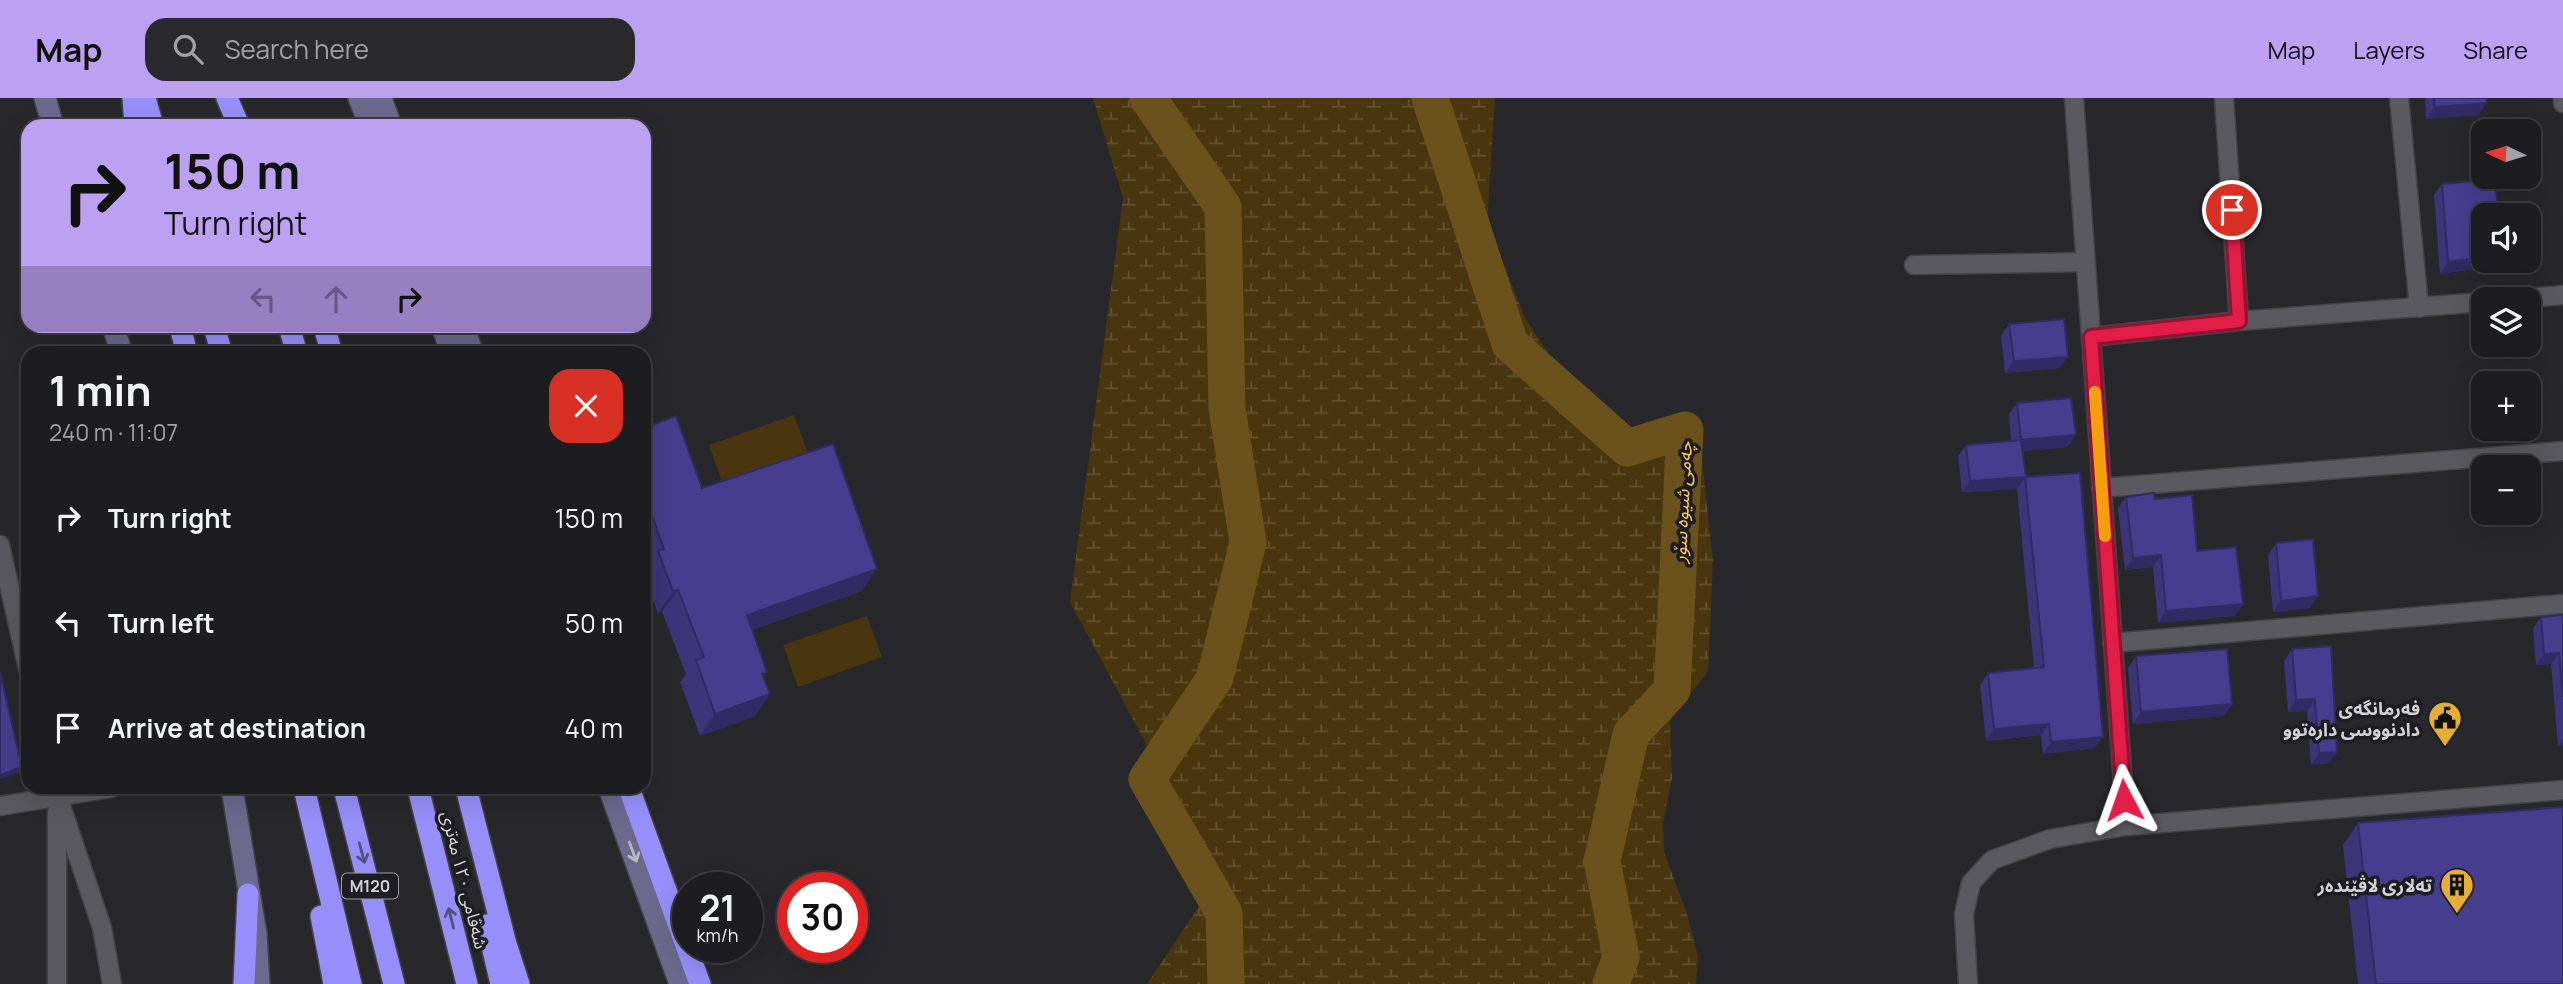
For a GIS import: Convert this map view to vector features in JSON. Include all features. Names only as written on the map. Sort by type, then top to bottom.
[{"type":"highway","points":[[133,98],[134,119]]},
{"type":"highway","points":[[145,98],[151,119]]},
{"type":"highway","points":[[220,98],[226,119]]},
{"type":"highway","points":[[227,98],[236,119]]},
{"type":"highway","points":[[293,794],[317,888],[334,984]]},
{"type":"highway","points":[[305,794],[351,984]]},
{"type":"highway","name":"M120","points":[[346,794],[394,984]]},
{"type":"highway","name":"شەقامی ١٢٠ مەتری","points":[[420,794],[467,984]]},
{"type":"highway","points":[[455,794],[501,984]]},
{"type":"highway","points":[[468,794],[519,984]]},
{"type":"highway","points":[[631,794],[700,984]]},
{"type":"highway","points":[[244,984],[248,894]]},
{"type":"street","points":[[45,98],[51,119]]},
{"type":"street","points":[[359,98],[367,119]]},
{"type":"street","points":[[381,98],[388,119]]},
{"type":"street","points":[[2074,98],[2126,826]]},
{"type":"street","points":[[2224,98],[2239,321]]},
{"type":"street","points":[[2399,98],[2419,308]]},
{"type":"street","points":[[2563,98],[2563,103]]},
{"type":"street","points":[[1914,265],[2085,262]]},
{"type":"street","points":[[2541,297],[2563,295]]},
{"type":"street","points":[[2091,337],[2239,321],[2471,303]]},
{"type":"street","points":[[2101,488],[2563,451]]},
{"type":"street","points":[[0,545],[21,638]]},
{"type":"street","points":[[2112,643],[2563,604]]},
{"type":"street","points":[[1968,984],[1965,903],[1971,883],[1992,860],[2050,839],[2126,826],[2563,790]]},
{"type":"street","points":[[0,806],[52,794]]},
{"type":"street","points":[[56,794],[57,984]]},
{"type":"street","points":[[56,794],[102,928],[112,984]]},
{"type":"street","points":[[233,794],[258,953],[259,984]]},
{"type":"street","points":[[611,794],[680,984]]},
{"type":"green space","points":[[1093,98],[1495,98],[1487,222],[1525,318],[1595,424],[1701,451],[1713,561],[1708,671],[1670,721],[1672,778],[1663,824],[1664,852],[1687,914],[1698,957],[1696,984],[1147,984],[1218,878],[1070,602],[1123,198]]},
{"type":"green space","points":[[794,415],[809,456],[724,487],[709,445]]},
{"type":"green space","points":[[867,616],[882,657],[798,687],[783,645]]},
{"type":"building","points":[[2434,98],[2486,98],[2487,103],[2434,107]]},
{"type":"building","points":[[2471,181],[2471,189],[2496,189],[2497,203],[2471,203],[2471,259],[2448,262],[2442,184]]},
{"type":"building","points":[[2064,319],[2068,357],[2014,361],[2009,324]]},
{"type":"building","points":[[2071,398],[2076,435],[2021,440],[2017,403]]},
{"type":"building","points":[[676,416],[702,488],[833,444],[877,569],[747,615],[767,672],[762,674],[770,694],[715,714],[696,660],[704,657],[678,590],[673,591],[658,551],[664,549],[651,513],[651,425]]},
{"type":"building","points":[[2021,440],[2026,477],[2080,473],[2103,737],[2051,742],[2049,724],[1994,729],[1988,673],[2044,667],[2025,477],[1970,481],[1966,445]]},
{"type":"building","points":[[2154,493],[2155,499],[2192,495],[2197,551],[2236,547],[2243,604],[2166,611],[2161,555],[2133,558],[2126,497]]},
{"type":"building","points":[[2313,539],[2318,596],[2281,601],[2276,543]]},
{"type":"building","points":[[2563,615],[2563,697],[2559,653],[2544,654],[2541,617]]},
{"type":"building","points":[[2331,646],[2337,752],[2319,753],[2315,699],[2296,700],[2292,649]]},
{"type":"building","points":[[2227,649],[2232,704],[2141,712],[2136,656]]},
{"type":"building","points":[[0,672],[21,767],[0,775]]},
{"type":"building","name":"تەلاری لاڤێندەر","points":[[2563,807],[2563,984],[2376,984],[2358,823]]},
{"type":"waterway","points":[[1148,98],[1223,207],[1227,408],[1248,542],[1215,678],[1147,779],[1224,913],[1226,984]]},
{"type":"waterway","name":"چەمی شیوە سۆر","points":[[1430,98],[1510,344],[1627,448],[1685,430],[1672,690],[1631,734],[1602,861],[1621,957],[1611,984]]},
{"type":"slow traffic","points":[[2095,392],[2105,536]]},
{"type":"place","name":"فەرمانگەی دادنووسی دارەتوو","points":[[2445,748]]},
{"type":"place","name":"تەلاری لاڤێندەر","points":[[2457,915]]},
{"type":"route","points":[[2124,800],[2091,337],[2239,321],[2232,210]]}]
